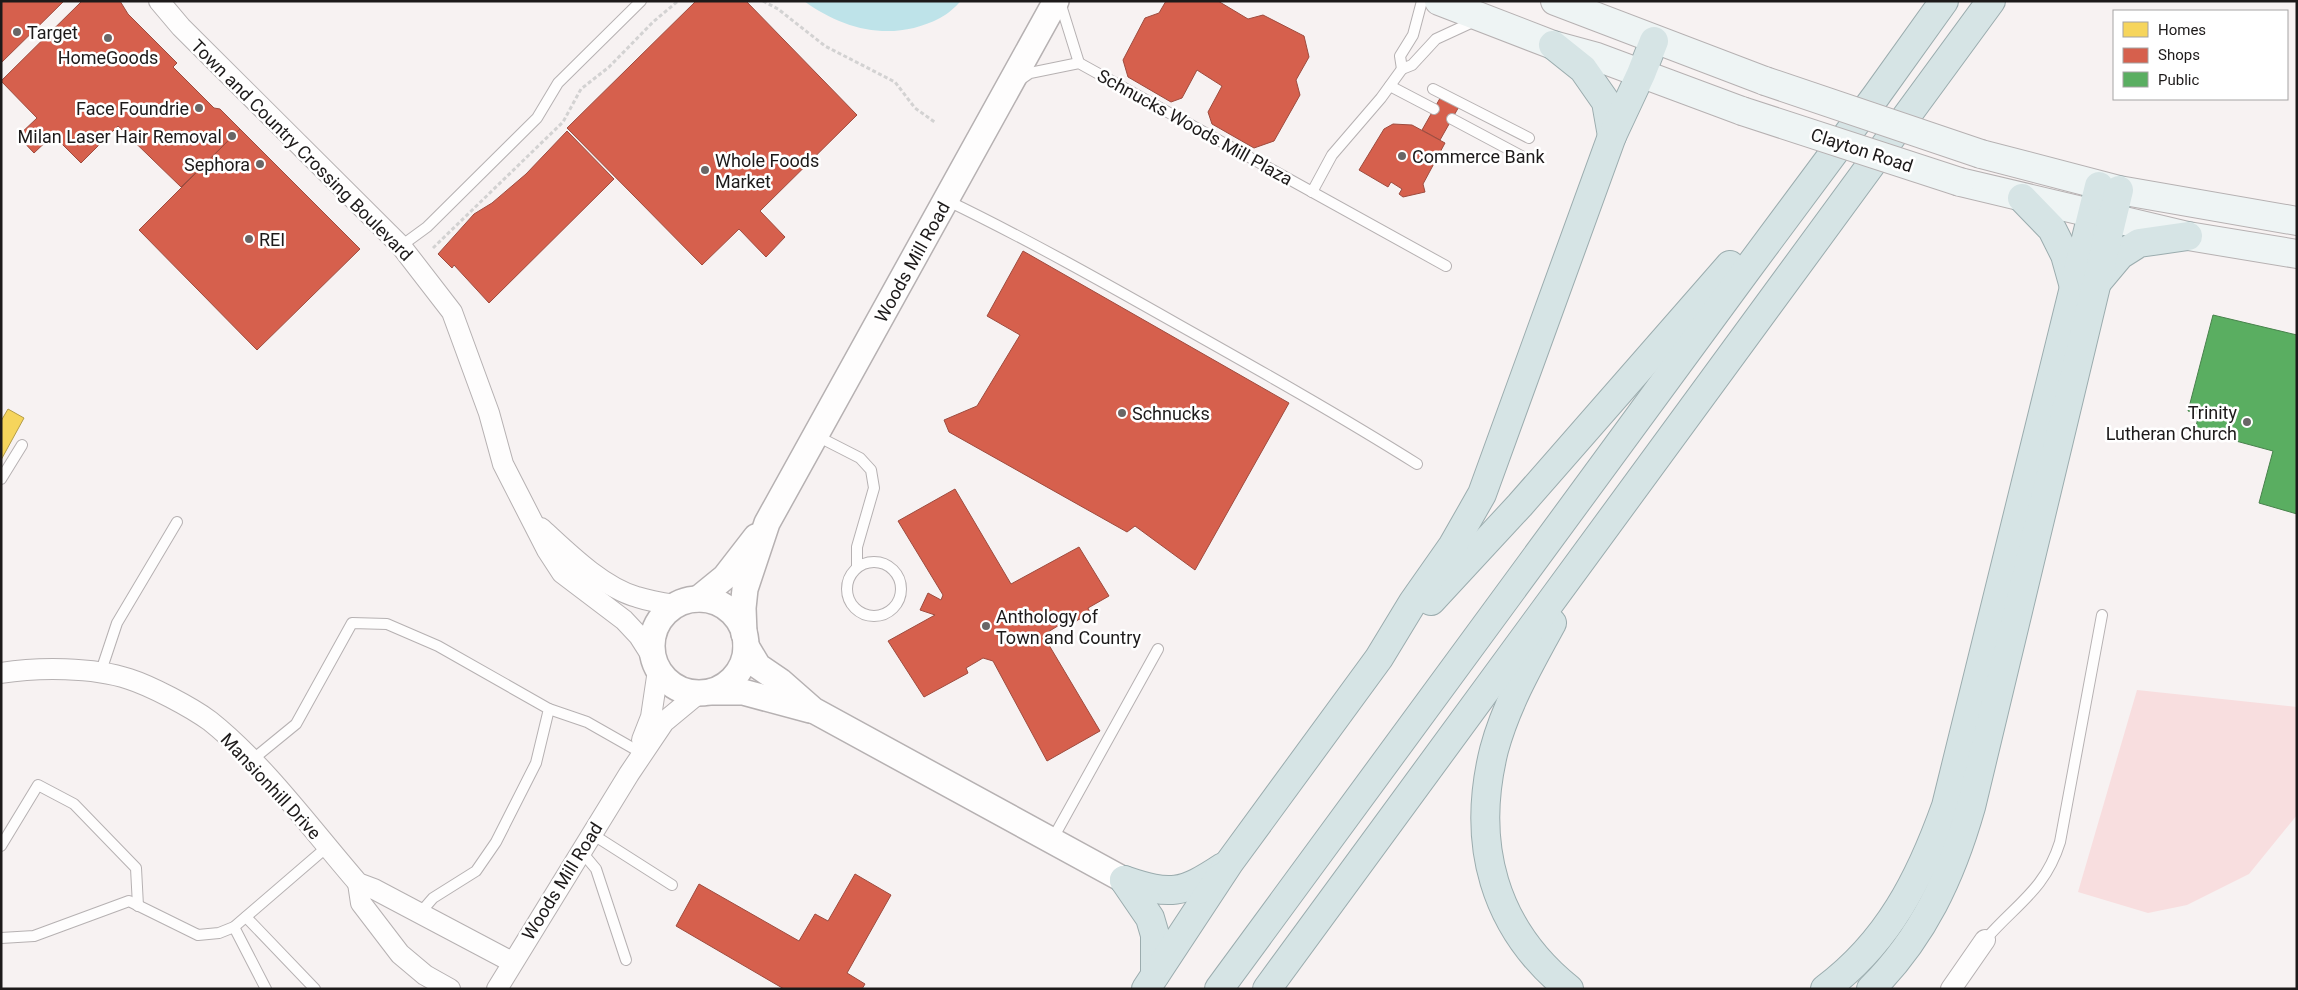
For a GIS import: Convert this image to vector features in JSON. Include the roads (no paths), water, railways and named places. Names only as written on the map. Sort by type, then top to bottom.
[{"type":"highway","points":[[1219,989],[1944,1]]},
{"type":"highway","points":[[1267,989],[1990,1]]},
{"type":"highway","points":[[1150,982],[1229,863],[1379,658],[1453,545],[1482,494],[1612,136],[1654,41]]},
{"type":"highway","points":[[1553,45],[1583,69],[1606,102],[1612,136]]},
{"type":"highway","points":[[1379,658],[1520,505],[1876,96]]},
{"type":"highway","points":[[1872,989],[1909,944],[1937,898],[1957,854],[1973,798],[2086,284],[2109,188]]},
{"type":"highway","points":[[2022,198],[2052,229],[2065,255],[2086,284]]},
{"type":"highway","points":[[1824,989],[1845,973],[1875,942],[1916,880],[1932,844],[1946,806],[2086,284],[2120,255],[2139,243],[2188,236]]},
{"type":"highway","points":[[1569,989],[1548,972],[1521,941],[1502,906],[1490,867],[1485,827],[1488,786],[1494,750],[1508,711],[1528,669],[1600,536]]},
{"type":"highway","points":[[1124,880],[1154,890],[1175,890],[1198,884],[1229,863]]},
{"type":"highway","points":[[1124,880],[1150,918],[1156,935],[1150,982]]},
{"type":"main road","name":"Clayton Road","points":[[1440,1],[1553,45],[1597,57],[1742,111],[1960,182],[2188,236],[2297,254]]},
{"type":"main road","name":"Clayton Road","points":[[1555,1],[1654,41],[1765,81],[1981,154],[2109,188],[2297,221]]},
{"type":"street","name":"Town and Country Crossing Boulevard","points":[[159,1],[181,27],[401,246],[452,312],[489,413],[503,464],[534,521],[547,550],[562,573],[624,620],[639,636],[655,664]]},
{"type":"street","name":"Woods Mill Road","points":[[745,640],[743,608],[745,589],[768,523],[815,435],[1058,1]]},
{"type":"street","name":"Town and Country Crossing Boulevard","points":[[534,521],[600,578],[636,597],[675,605]]},
{"type":"street","name":"Woods Mill Road","points":[[698,598],[725,577],[768,523]]},
{"type":"street","points":[[813,710],[744,692],[686,692],[675,687],[665,679],[655,664],[651,646],[653,634],[665,612],[675,605],[698,598],[722,605],[732,612],[740,622],[745,640],[758,666],[780,681],[813,710],[1124,880]]},
{"type":"street","points":[[705,693],[732,680],[740,670],[745,640]]},
{"type":"street","name":"Woods Mill Road","points":[[629,774],[651,717],[655,664]]},
{"type":"street","name":"Mansionhill Drive","points":[[2,672],[74,669],[129,679],[173,699],[208,720],[252,760],[358,883],[420,913],[512,962]]},
{"type":"street","name":"Woods Mill Road","points":[[497,989],[629,774],[664,722],[705,693]]},
{"type":"street","name":"Mansionhill Drive","points":[[358,883],[361,903],[400,954],[425,975],[450,989]]},
{"type":"street","points":[[1951,989],[1985,940]]},
{"type":"lane","points":[[401,246],[427,227],[537,118],[558,83],[641,1]]},
{"type":"lane","name":"Schnucks Woods Mill Plaza","points":[[1058,1],[1079,63]]},
{"type":"lane","points":[[1422,1],[1413,35],[1400,56],[1402,69],[1412,65],[1436,39],[1483,18]]},
{"type":"lane","name":"Schnucks Woods Mill Plaza","points":[[1007,91],[1030,73],[1079,63],[1446,266]]},
{"type":"lane","name":"Schnucks Woods Mill Plaza","points":[[1312,192],[1332,155],[1402,69]]},
{"type":"lane","points":[[1390,86],[1434,109]]},
{"type":"lane","points":[[1433,88],[1530,138]]},
{"type":"lane","points":[[1452,119],[1527,159]]},
{"type":"lane","points":[[946,200],[1137,301],[1326,408],[1417,464]]},
{"type":"lane","points":[[815,435],[860,458],[871,470],[874,488],[857,547],[857,567],[847,581],[848,599],[853,606],[868,616],[876,616],[892,609],[901,593],[901,584],[891,568],[874,561],[857,567]]},
{"type":"lane","points":[[1,479],[22,445]]},
{"type":"lane","points":[[100,674],[117,623],[177,522]]},
{"type":"lane","points":[[1985,940],[2001,921],[2037,888],[2047,875],[2056,856],[2102,615]]},
{"type":"lane","points":[[252,760],[296,724],[352,623],[387,624],[438,646],[549,709],[587,722],[638,751]]},
{"type":"lane","points":[[1052,840],[1158,649]]},
{"type":"lane","points":[[420,913],[433,898],[476,871],[496,842],[536,764],[549,709]]},
{"type":"lane","points":[[1,846],[38,785],[74,804],[136,868],[138,906]]},
{"type":"lane","points":[[587,842],[672,885]]},
{"type":"lane","points":[[587,842],[626,960]]},
{"type":"lane","points":[[1,938],[34,936],[129,901],[198,935],[218,933],[234,927],[327,847]]},
{"type":"lane","points":[[246,917],[315,989]]},
{"type":"lane","points":[[234,927],[266,989]]},
{"type":"water","points":[[804,1],[961,1],[943,16],[923,25],[905,30],[888,31],[870,30],[836,20]]},
{"type":"place","name":"Target","points":[[17,32]]},
{"type":"place","name":"HomeGoods","points":[[108,38]]},
{"type":"place","name":"Face Foundrie","points":[[199,108]]},
{"type":"place","name":"Milan Laser Hair Removal","points":[[232,136]]},
{"type":"place","name":"Commerce Bank","points":[[1402,156]]},
{"type":"place","name":"Sephora","points":[[260,164]]},
{"type":"place","name":"Whole Foods Market","points":[[705,170]]},
{"type":"place","name":"REI","points":[[249,239]]},
{"type":"place","name":"Schnucks","points":[[1122,413]]},
{"type":"place","name":"Trinity Lutheran Church","points":[[2247,422]]},
{"type":"place","name":"Anthology of Town and Country","points":[[986,626]]}]
